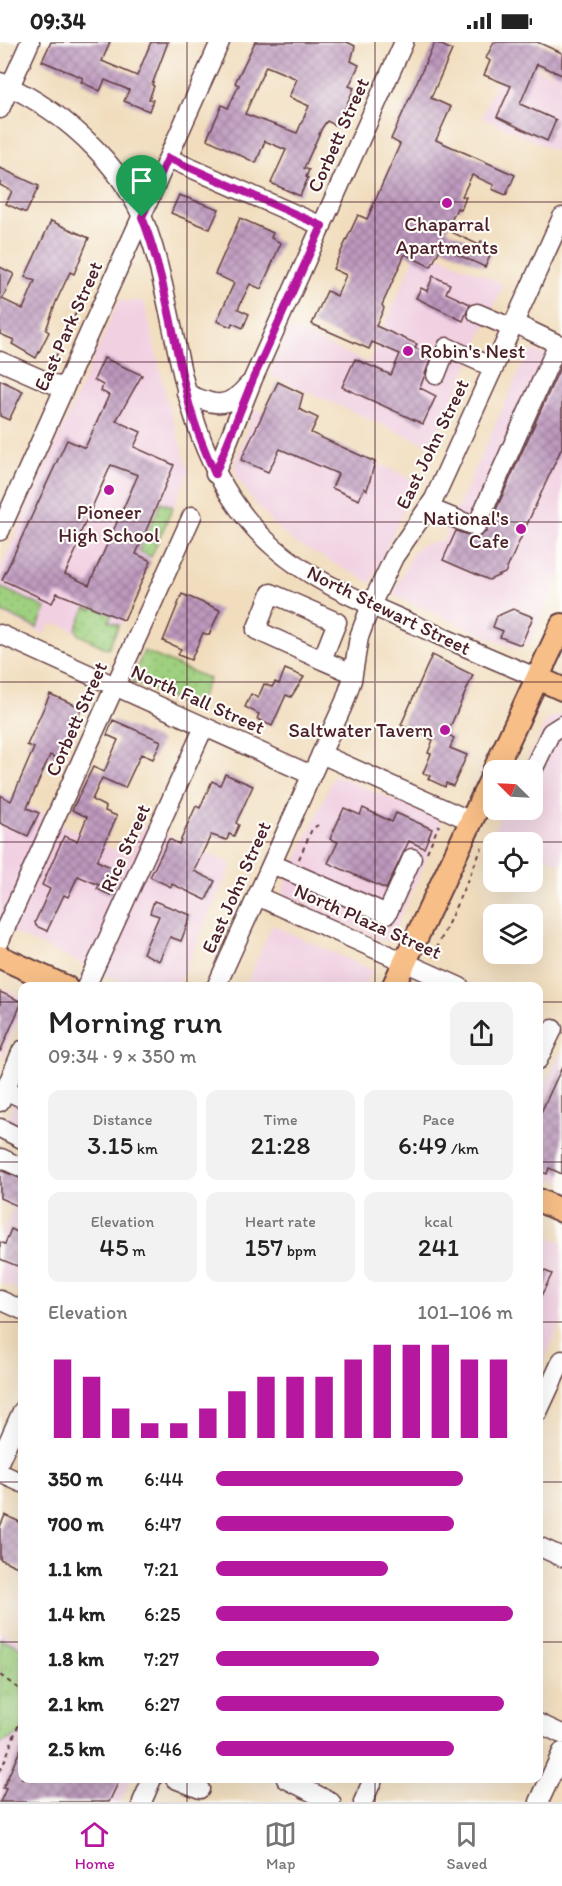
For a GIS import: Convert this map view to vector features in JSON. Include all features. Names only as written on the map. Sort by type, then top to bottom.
[{"type":"main road","points":[[500,760],[562,626]]},
{"type":"main road","name":"North Stewart Street","points":[[538,678],[562,689]]},
{"type":"main road","points":[[396,982],[483,795]]},
{"type":"main road","points":[[0,957],[50,982]]},
{"type":"main road","points":[[543,1202],[562,1211]]},
{"type":"street","points":[[0,109],[5,84],[30,42]]},
{"type":"street","name":"East Park Street","points":[[0,531],[220,42]]},
{"type":"street","name":"Corbett Street","points":[[215,474],[253,379],[404,42]]},
{"type":"street","name":"North Stewart Street","points":[[5,84],[53,111],[88,141],[127,188],[153,244],[186,393],[198,434],[215,474],[246,519],[269,543],[317,579],[538,678]]},
{"type":"street","points":[[168,158],[322,226]]},
{"type":"street","name":"East John Street","points":[[218,982],[345,701],[361,629],[371,605],[394,557],[429,508],[562,217]]},
{"type":"street","points":[[429,508],[476,527],[560,345],[477,314]]},
{"type":"street","points":[[435,375],[447,347],[494,368]]},
{"type":"street","points":[[0,361],[64,389]]},
{"type":"street","name":"Corbett Street","points":[[186,393],[211,403],[225,403],[238,397],[253,379]]},
{"type":"street","name":"Corbett Street","points":[[0,940],[192,516]]},
{"type":"street","name":"North Fall Street","points":[[0,634],[311,775]]},
{"type":"street","points":[[322,660],[352,673]]},
{"type":"street","points":[[538,760],[551,732],[562,725]]},
{"type":"street","name":"Rice Street","points":[[88,982],[204,727]]},
{"type":"street","points":[[321,754],[471,821]]},
{"type":"street","points":[[272,864],[387,914],[412,858]]},
{"type":"street","name":"North Plaza Street","points":[[257,896],[449,982]]},
{"type":"street","points":[[543,1048],[551,1028]]},
{"type":"street","points":[[18,1060],[3,1096],[18,1098]]},
{"type":"street","points":[[0,1128],[18,1137]]},
{"type":"street","points":[[1,1158],[18,1166]]},
{"type":"street","points":[[0,1300],[18,1308]]},
{"type":"street","points":[[543,1400],[562,1360]]},
{"type":"street","points":[[0,1460],[18,1420]]},
{"type":"street","points":[[0,1473],[18,1481]]},
{"type":"street","points":[[543,1548],[562,1557]]},
{"type":"street","points":[[543,1725],[562,1734]]},
{"type":"street","points":[[539,1802],[562,1752]]},
{"type":"street","points":[[142,1802],[150,1783]]},
{"type":"street","points":[[185,1783],[200,1790]]},
{"type":"street","points":[[294,1783],[331,1802]]},
{"type":"street","points":[[363,1802],[371,1783]]},
{"type":"path","points":[[49,364],[55,358],[81,302],[92,291]]},
{"type":"path","points":[[433,957],[482,848]]},
{"type":"path","points":[[0,1675],[18,1688]]},
{"type":"path","points":[[0,1772],[18,1726]]},
{"type":"shaded area","points":[[562,45],[562,154],[481,117],[509,55],[549,74]]},
{"type":"shaded area","points":[[419,247],[504,284],[432,447],[270,375],[290,328],[368,363]]},
{"type":"shaded area","name":"Pioneer High School","points":[[119,301],[144,301],[167,401],[189,472],[122,624],[120,623],[108,649],[64,626],[50,624],[45,634],[0,613],[0,570]]},
{"type":"shaded area","points":[[533,350],[562,363],[562,572],[528,646],[513,648],[397,597],[395,591],[412,554],[421,545],[443,540],[528,352]]},
{"type":"shaded area","points":[[255,409],[417,481],[371,583],[294,542],[276,527],[251,498],[237,477],[234,464]]},
{"type":"shaded area","points":[[562,714],[562,864],[543,855],[543,832],[493,832],[499,820],[543,820],[543,760],[528,760],[548,719]]},
{"type":"shaded area","points":[[338,776],[438,819],[442,824],[390,941],[383,941],[284,895],[283,890],[333,778]]},
{"type":"shaded area","points":[[0,793],[129,856],[144,825],[232,864],[179,982],[122,982],[0,927]]},
{"type":"shaded area","points":[[272,925],[372,970],[367,982],[247,982]]},
{"type":"shaded area","points":[[0,987],[18,995],[18,1021],[0,1061]]},
{"type":"shaded area","points":[[560,1053],[562,1054],[562,1183],[543,1174],[543,1090]]},
{"type":"shaded area","points":[[18,1091],[18,1125],[7,1120]]},
{"type":"shaded area","points":[[0,1147],[18,1154],[18,1290],[0,1282],[0,1235],[13,1208],[0,1202]]},
{"type":"shaded area","points":[[543,1234],[562,1242],[562,1320],[544,1361]]},
{"type":"shaded area","points":[[0,1631],[18,1639],[18,1783],[129,1783],[120,1802],[0,1802]]},
{"type":"green space","points":[[161,502],[173,507],[151,557],[139,551]]},
{"type":"green space","points":[[0,587],[46,608],[37,628],[0,611]]},
{"type":"green space","points":[[93,606],[112,614],[109,621],[119,625],[108,649],[79,635],[76,629],[86,607],[92,610]]},
{"type":"green space","points":[[144,651],[209,679],[196,708],[131,681]]},
{"type":"green space","points":[[0,1638],[18,1646],[18,1735],[0,1744]]},
{"type":"building","points":[[51,42],[110,42],[102,61],[137,76],[151,42],[168,42],[152,85],[154,86],[149,99],[153,100],[149,111],[124,101],[129,90],[105,80],[100,91],[81,82],[83,78],[42,61]]},
{"type":"building","points":[[255,42],[347,42],[355,46],[351,61],[359,65],[349,86],[354,88],[337,126],[327,121],[322,128],[304,168],[309,170],[306,177],[308,178],[300,196],[271,183],[286,150],[265,141],[256,163],[207,139],[222,105],[228,108],[239,85],[235,83]],"holes":[[[266,66],[297,79],[289,97],[309,106],[297,133],[245,114]]]},
{"type":"building","points":[[435,42],[452,50],[431,98],[451,107],[436,140],[515,175],[506,195],[492,189],[494,185],[472,175],[462,196],[466,197],[461,210],[457,208],[447,230],[479,245],[481,241],[494,247],[485,267],[441,247],[431,267],[405,254],[382,305],[384,308],[376,326],[417,344],[415,348],[432,355],[420,388],[436,396],[423,424],[342,387],[355,359],[391,375],[400,354],[372,342],[369,349],[312,324],[327,291],[337,296],[346,275],[333,269],[358,215],[367,219],[400,144],[391,139]]},
{"type":"building","points":[[494,42],[537,42],[562,53],[562,75],[537,64],[520,104],[556,120],[547,141],[497,117],[511,86],[484,75],[490,61],[486,58]]},
{"type":"building","points":[[0,168],[39,186],[26,213],[6,204],[12,191],[0,185]]},
{"type":"building","points":[[179,195],[219,209],[210,229],[171,213]]},
{"type":"building","points":[[240,218],[273,233],[271,238],[281,243],[261,289],[250,284],[238,309],[249,314],[243,328],[232,323],[231,327],[217,321],[234,283],[215,274]]},
{"type":"building","points":[[51,221],[89,238],[74,274],[70,272],[56,302],[46,330],[49,332],[36,358],[12,344],[14,340],[0,334],[0,267],[14,274],[2,299],[23,309],[35,281],[25,277]]},
{"type":"building","points":[[433,276],[450,284],[446,293],[470,304],[463,321],[416,298],[421,288],[427,291]]},
{"type":"building","points":[[104,358],[142,375],[116,421],[141,432],[134,447],[174,465],[136,554],[151,561],[124,620],[57,593],[52,603],[2,580],[67,440],[85,448],[109,395],[101,391],[103,385],[94,380]],"holes":[[[111,465],[138,475],[89,585],[65,574],[79,544],[76,543]]]},
{"type":"building","points":[[562,363],[562,447],[505,573],[489,580],[443,560],[456,531],[477,538],[486,532]]},
{"type":"building","points":[[0,380],[23,391],[9,420],[0,416]]},
{"type":"building","points":[[278,382],[303,394],[299,409],[318,418],[311,433],[375,462],[367,490],[364,488],[359,500],[332,488],[338,474],[280,449],[268,472],[241,460]]},
{"type":"building","points":[[182,594],[220,610],[209,635],[203,633],[191,660],[178,655],[181,649],[163,641]]},
{"type":"building","points":[[513,609],[533,617],[521,645],[500,637],[503,631],[493,627],[497,616]]},
{"type":"building","points":[[432,655],[473,675],[447,734],[454,738],[450,748],[467,755],[453,786],[446,783],[445,787],[428,779],[430,776],[423,773],[431,754],[428,753],[433,740],[401,725]]},
{"type":"building","points":[[285,669],[304,677],[291,697],[286,695],[272,726],[257,719],[259,714],[245,707],[251,694],[258,698],[264,684],[272,687],[275,682],[279,684]]},
{"type":"building","points":[[50,694],[82,708],[58,759],[50,755],[27,808],[39,813],[28,836],[0,823],[0,795],[11,801],[34,748],[27,745]]},
{"type":"building","points":[[113,720],[161,741],[153,759],[141,754],[125,788],[102,778],[92,800],[106,807],[105,811],[117,816],[97,861],[118,870],[117,872],[121,874],[111,895],[97,889],[99,885],[78,876],[68,897],[64,895],[47,931],[36,926],[35,922],[50,889],[42,885],[64,836],[77,841],[87,817],[72,810],[93,767],[104,772],[118,740],[107,735]]},
{"type":"building","points":[[225,774],[253,786],[236,823],[239,825],[234,836],[229,834],[227,840],[211,835],[194,871],[215,881],[206,900],[172,884],[171,887],[150,877],[169,839],[179,844],[196,806],[200,808],[212,781],[220,785]]},
{"type":"building","points":[[344,808],[360,815],[363,808],[392,822],[396,813],[432,829],[424,848],[409,841],[386,889],[328,863],[338,842],[330,839]]},
{"type":"building","points":[[154,901],[191,915],[181,941],[170,937],[159,961],[143,953],[159,916],[150,913]]},
{"type":"building","points":[[0,992],[18,1000],[18,1011],[0,1052]]},
{"type":"building","points":[[562,1067],[562,1174],[549,1168],[547,1174],[543,1172],[543,1108]]},
{"type":"building","points":[[0,1170],[18,1177],[18,1206],[0,1198]]},
{"type":"building","points":[[11,1229],[18,1232],[18,1266],[0,1259],[0,1242],[5,1244]]},
{"type":"building","points":[[543,1270],[552,1274],[543,1292]]},
{"type":"building","points":[[5,1515],[18,1521],[18,1567],[0,1559],[0,1527]]},
{"type":"building","points":[[18,1755],[18,1783],[118,1783],[109,1802],[0,1802],[6,1789],[3,1788]]},
{"type":"place","name":"Chaparral Apartments","points":[[447,203]]},
{"type":"place","name":"Robin's Nest","points":[[408,351]]},
{"type":"place","name":"Pioneer High School","points":[[109,490]]},
{"type":"place","name":"National's Cafe","points":[[521,529]]},
{"type":"place","name":"Saltwater Tavern","points":[[445,730]]},
{"type":"route","points":[[168,158],[322,226],[253,379],[215,474],[198,434],[186,393],[153,244],[142,217],[168,158]]}]
